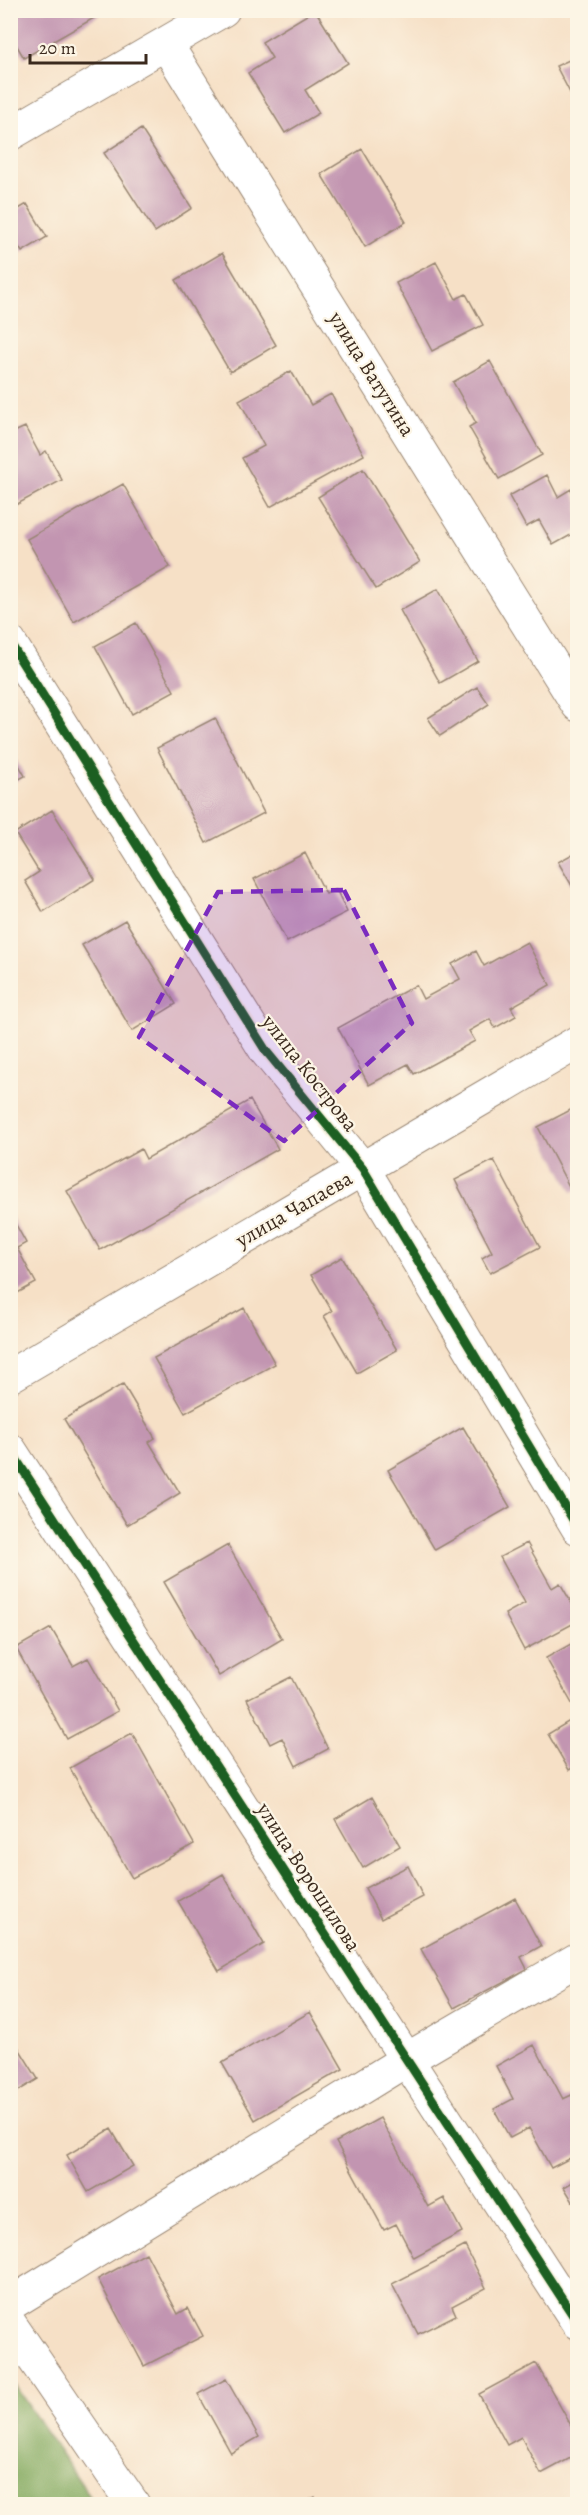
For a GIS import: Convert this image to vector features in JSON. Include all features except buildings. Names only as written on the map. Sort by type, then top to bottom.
[{"type":"street","points":[[10,134],[223,10]]},
{"type":"street","name":"улица Ватутина","points":[[166,44],[578,705]]},
{"type":"street","name":"улица Кострова","points":[[10,643],[266,1051],[363,1169],[578,1528]]},
{"type":"street","name":"улица Чапаева","points":[[10,1376],[578,1042]]},
{"type":"street","name":"улица Ворошилова","points":[[10,1450],[578,2323]]},
{"type":"street","points":[[10,2304],[406,2060],[578,1959]]},
{"type":"street","points":[[10,2324],[133,2505]]},
{"type":"highlighted area","points":[[344,890],[412,1023],[284,1141],[139,1037],[218,892]]},
{"type":"green space","points":[[11,2380],[95,2504],[11,2504]]},
{"type":"cycle path","points":[[10,643],[266,1051],[363,1169],[578,1528]]},
{"type":"cycle path","points":[[10,1450],[578,2323]]}]
